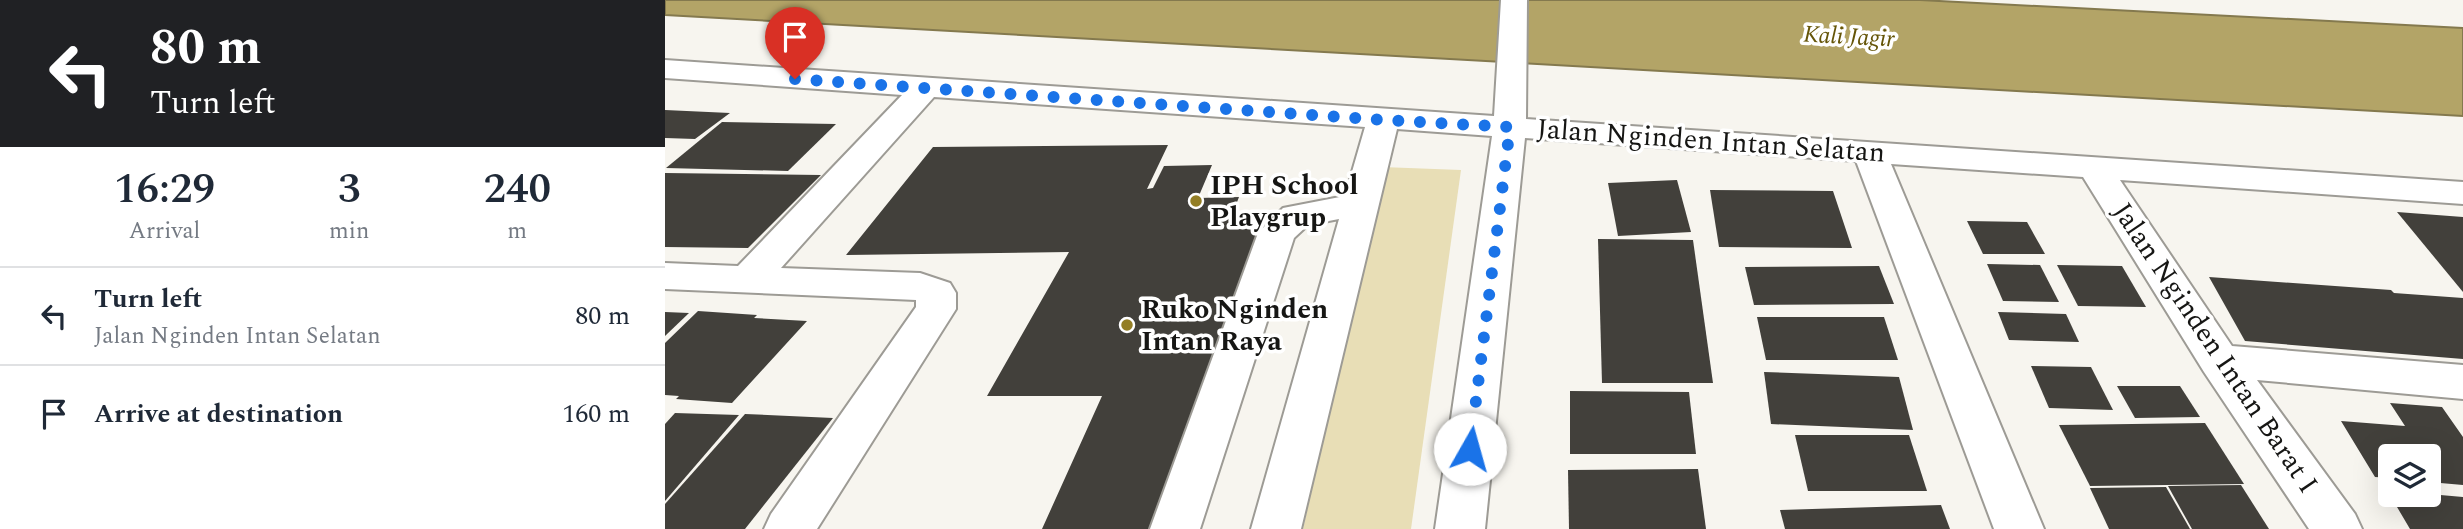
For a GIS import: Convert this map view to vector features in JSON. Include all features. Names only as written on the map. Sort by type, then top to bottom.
[{"type":"street","points":[[1460,529],[1511,112],[1514,0]]},
{"type":"street","name":"Jalan Nginden Intan Selatan","points":[[665,69],[1383,120],[1511,112],[1870,153],[2463,193]]},
{"type":"street","points":[[748,279],[925,88]]},
{"type":"street","points":[[1276,529],[1383,120]]},
{"type":"street","points":[[1870,153],[2019,529]]},
{"type":"street","name":"Jalan Nginden Intan Barat I","points":[[2094,167],[2219,361],[2337,529]]},
{"type":"street","points":[[1175,529],[1277,233],[1296,216],[1361,204]]},
{"type":"street","points":[[665,276],[920,287],[936,293],[936,309],[789,529]]},
{"type":"street","points":[[2219,361],[2463,382]]},
{"type":"shaded area","points":[[1382,167],[1461,170],[1411,529],[1303,529]]},
{"type":"water","name":"Kali Jagir","points":[[665,0],[1920,0],[2463,28],[2463,116],[665,15]]},
{"type":"building","points":[[665,110],[730,113],[695,139],[665,138]]},
{"type":"building","points":[[722,122],[836,124],[788,171],[666,168]]},
{"type":"building","name":"Ruko Nginden Intan Raya","points":[[1168,145],[1147,189],[1153,188],[1164,166],[1212,165],[1198,198],[1239,197],[1229,223],[1263,223],[1155,529],[1042,529],[1102,396],[987,396],[1069,252],[846,255],[933,147]]},
{"type":"building","points":[[665,173],[821,175],[748,248],[665,247]]},
{"type":"building","points":[[1677,180],[1691,232],[1618,236],[1608,183]]},
{"type":"building","points":[[1710,190],[1833,191],[1852,248],[1719,247]]},
{"type":"building","points":[[2397,212],[2463,217],[2463,292]]},
{"type":"building","points":[[1967,221],[2027,222],[2045,254],[1983,254]]},
{"type":"building","points":[[1598,239],[1693,240],[1713,383],[1602,383]]},
{"type":"building","points":[[1987,264],[2040,265],[2059,302],[2003,301]]},
{"type":"building","points":[[2057,265],[2122,266],[2146,307],[2078,306]]},
{"type":"building","points":[[1879,266],[1894,304],[1754,305],[1745,267]]},
{"type":"building","points":[[2209,277],[2463,298],[2463,359],[2245,341]]},
{"type":"building","points":[[698,311],[807,321],[732,403],[676,399],[679,396],[665,395],[665,343]]},
{"type":"building","points":[[665,312],[689,313],[665,336]]},
{"type":"building","points":[[1998,312],[2066,314],[2079,342],[2009,340]]},
{"type":"building","points":[[1757,317],[1884,317],[1898,360],[1766,360]]},
{"type":"building","points":[[2031,366],[2091,367],[2113,410],[2049,408]]},
{"type":"building","points":[[1764,372],[1899,377],[1913,430],[1771,424]]},
{"type":"building","points":[[2117,386],[2180,386],[2200,417],[2135,418]]},
{"type":"building","points":[[1570,391],[1689,392],[1696,454],[1570,454]]},
{"type":"building","points":[[2390,403],[2442,407],[2463,437],[2463,485],[2441,483],[2441,444],[2378,444],[2378,477],[2375,477],[2341,421],[2405,426]]},
{"type":"building","points":[[675,413],[739,415],[665,501],[665,424]]},
{"type":"building","points":[[745,414],[833,418],[745,529],[665,529],[665,504]]},
{"type":"building","points":[[2205,423],[2244,484],[2090,486],[2059,425]]},
{"type":"building","points":[[1795,435],[1909,435],[1927,491],[1808,491]]},
{"type":"building","points":[[1698,469],[1706,529],[1569,529],[1568,470]]},
{"type":"building","points":[[2241,485],[2269,529],[2192,529],[2168,486]]},
{"type":"building","points":[[2166,487],[2190,529],[2109,529],[2090,488]]},
{"type":"building","points":[[2441,495],[2463,497],[2463,529],[2410,529],[2397,507],[2441,507]]},
{"type":"building","points":[[1941,505],[1950,529],[1785,529],[1780,510]]},
{"type":"place","name":"IPH School Playgrup","points":[[1196,201]]},
{"type":"place","name":"Ruko Nginden Intan Raya","points":[[1127,325]]},
{"type":"route","points":[[795,79],[1510,127],[1470,449]]}]
